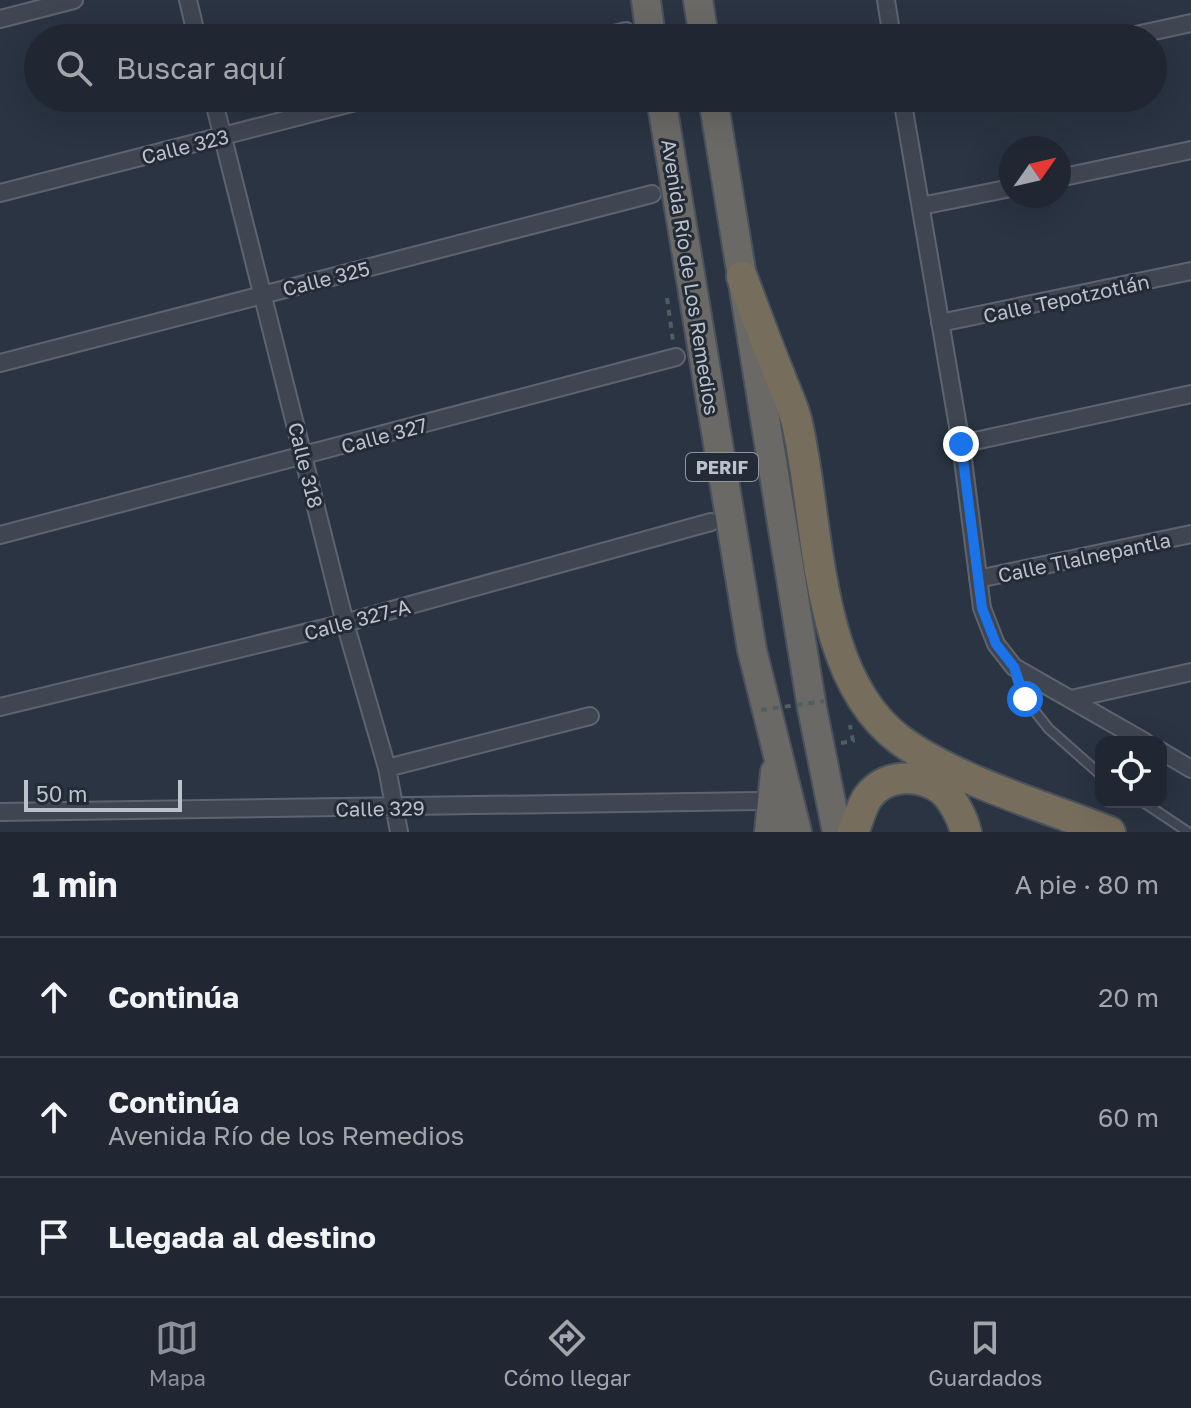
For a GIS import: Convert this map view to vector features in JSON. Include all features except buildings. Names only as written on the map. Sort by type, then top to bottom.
[{"type":"highway","points":[[640,24],[646,0]]},
{"type":"highway","points":[[698,0],[702,24]]},
{"type":"highway","name":"Avenida Río de Los Remedios","points":[[663,112],[752,650],[797,832]]},
{"type":"highway","name":"PERIF","points":[[715,112],[812,708],[837,832]]},
{"type":"highway","points":[[742,277],[795,418],[834,639],[852,683],[873,714],[899,739],[931,759],[1110,832]]},
{"type":"highway","points":[[769,832],[777,748]]},
{"type":"highway","points":[[853,832],[868,797],[888,781],[914,777],[943,790],[966,832]]},
{"type":"street","points":[[0,19],[74,0]]},
{"type":"street","points":[[188,0],[194,24]]},
{"type":"street","points":[[886,0],[890,24]]},
{"type":"street","points":[[1167,28],[1191,23]]},
{"type":"street","name":"Calle 318","points":[[217,112],[345,623],[387,768],[399,832]]},
{"type":"street","name":"Calle 323","points":[[0,193],[318,112]]},
{"type":"street","points":[[904,112],[961,444],[982,608],[996,644],[1014,667],[1071,699],[1125,736]]},
{"type":"street","points":[[1071,175],[1191,150]]},
{"type":"street","points":[[921,206],[999,190]]},
{"type":"street","name":"Calle 325","points":[[0,363],[652,194]]},
{"type":"street","name":"Calle Tepotzotlán","points":[[940,323],[1191,271]]},
{"type":"street","name":"Calle 327","points":[[0,535],[676,357]]},
{"type":"street","points":[[961,444],[1191,394]]},
{"type":"street","name":"Calle 327-A","points":[[0,707],[345,623],[711,522]]},
{"type":"street","name":"Calle Tlalnepantla","points":[[978,579],[1191,534]]},
{"type":"street","points":[[1071,699],[1191,672]]},
{"type":"street","points":[[387,768],[590,716]]},
{"type":"street","points":[[1167,755],[1191,769]]},
{"type":"street","name":"Calle 329","points":[[0,812],[759,801]]},
{"type":"lane","points":[[1014,667],[1025,699],[1049,729],[1095,769]]},
{"type":"lane","points":[[1152,808],[1188,832]]},
{"type":"path","points":[[761,710],[824,701]]},
{"type":"route","points":[[961,444],[982,608],[996,644],[1014,667],[1025,699]]}]
